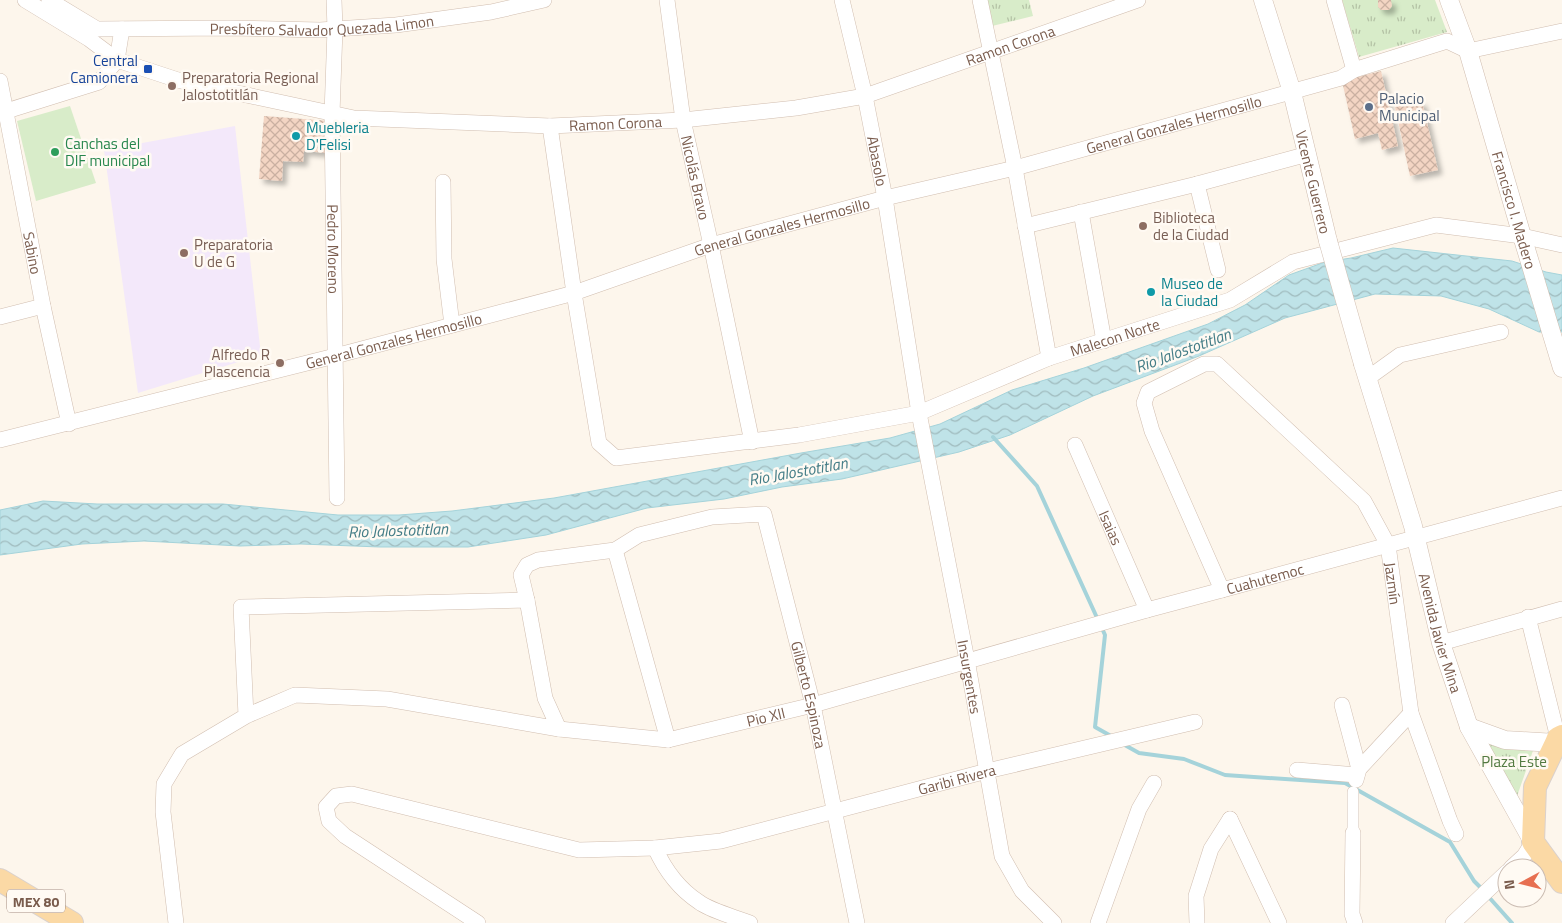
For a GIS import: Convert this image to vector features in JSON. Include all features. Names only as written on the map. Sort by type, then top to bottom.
[{"type":"main road","points":[[1533,842],[1535,787],[1559,739]]},
{"type":"main road","name":"Avenida Javier Mina","points":[[1533,842],[1562,882]]},
{"type":"main road","name":"MEX 80","points":[[0,880],[72,923]]},
{"type":"street","points":[[25,0],[93,34]]},
{"type":"street","points":[[50,0],[93,34]]},
{"type":"street","name":"Pedro Moreno","points":[[334,0],[335,29],[332,114],[337,498]]},
{"type":"street","name":"Presbítero Salvador Quezada Limon","points":[[93,34],[122,29],[335,29],[396,25],[472,15],[544,0]]},
{"type":"street","name":"Nicolás Bravo","points":[[666,0],[682,120],[711,245],[752,442]]},
{"type":"street","name":"Abasolo","points":[[842,0],[865,96],[885,198],[920,419]]},
{"type":"street","points":[[980,0],[1015,168],[1049,358]]},
{"type":"street","name":"Ramon Corona","points":[[93,34],[117,60],[181,82],[332,114],[354,118],[550,126],[682,120],[796,108],[865,96],[1138,0]]},
{"type":"street","name":"Vicente Guerrero","points":[[1263,0],[1292,92],[1328,241],[1365,371]]},
{"type":"street","points":[[1334,0],[1354,70]]},
{"type":"street","name":"Francisco I. Madero","points":[[1449,0],[1468,51],[1562,368]]},
{"type":"street","points":[[3,113],[99,82],[117,60],[122,29]]},
{"type":"street","points":[[1468,51],[1562,32]]},
{"type":"street","name":"General Gonzales Hermosillo","points":[[0,440],[335,356],[574,293],[711,245],[885,198],[1015,168],[1292,92],[1342,78],[1354,70],[1447,41],[1468,51]]},
{"type":"street","name":"Sabino","points":[[0,81],[3,113],[69,424]]},
{"type":"street","name":"Malecon Norte","points":[[550,126],[574,293],[599,443],[616,458],[920,419],[1049,358],[1230,300],[1293,262],[1436,225],[1522,236],[1562,245]]},
{"type":"street","points":[[1025,226],[1197,184],[1308,154]]},
{"type":"street","points":[[443,182],[444,259],[452,325]]},
{"type":"street","points":[[1197,184],[1218,270]]},
{"type":"street","points":[[1081,212],[1104,341]]},
{"type":"street","points":[[0,317],[44,306]]},
{"type":"street","points":[[1365,371],[1400,355],[1501,332]]},
{"type":"street","name":"Jazmín","points":[[1222,590],[1152,432],[1144,403],[1148,392],[1204,364],[1217,364],[1364,501],[1388,545],[1411,713],[1456,834]]},
{"type":"street","name":"Avenida Javier Mina","points":[[1365,371],[1416,537],[1441,643],[1469,727],[1533,842]]},
{"type":"street","name":"Insurgentes","points":[[920,419],[967,660],[1002,856],[1022,891],[1054,923]]},
{"type":"street","name":"Isaias","points":[[1075,445],[1146,610]]},
{"type":"street","name":"Cuahutemoc","points":[[967,660],[1108,620],[1562,498]]},
{"type":"street","name":"Gilberto Espinoza","points":[[615,550],[639,535],[712,517],[764,514],[812,705],[857,923]]},
{"type":"street","points":[[559,729],[545,698],[521,574],[527,566],[538,560],[615,550],[668,740]]},
{"type":"street","points":[[246,716],[242,607],[527,600]]},
{"type":"street","points":[[1441,643],[1562,609]]},
{"type":"street","points":[[1469,727],[1505,740],[1559,739],[1528,617]]},
{"type":"street","name":"Pio XII","points":[[176,923],[163,812],[164,784],[182,754],[246,716],[295,696],[387,699],[559,729],[668,740],[812,705],[967,660]]},
{"type":"street","points":[[1342,705],[1356,779],[1352,914],[1356,923]]},
{"type":"street","points":[[1356,779],[1411,713]]},
{"type":"street","name":"Garibi Rivera","points":[[478,923],[345,836],[329,821],[326,807],[336,796],[352,794],[579,850],[655,848],[721,841],[987,771],[1195,722]]},
{"type":"street","points":[[1297,770],[1356,779]]},
{"type":"street","points":[[1098,923],[1138,809],[1154,783]]},
{"type":"street","points":[[1197,923],[1196,896],[1210,849],[1230,819],[1279,923]]},
{"type":"street","points":[[1522,858],[1533,842]]},
{"type":"street","points":[[655,848],[662,863],[674,880],[700,903],[750,923]]},
{"type":"street","points":[[1453,923],[1497,881]]},
{"type":"shaded area","name":"Preparatoria U de G","points":[[235,126],[261,355],[138,393],[104,150]]},
{"type":"green space","points":[[986,0],[1029,0],[1033,16],[992,26]]},
{"type":"green space","points":[[1342,0],[1435,0],[1447,32],[1359,57]]},
{"type":"green space","name":"Canchas del DIF municipal","points":[[70,106],[96,183],[36,201],[17,121]]},
{"type":"green space","name":"Plaza Este","points":[[1487,742],[1535,745],[1516,799]]},
{"type":"water","name":"Rio Jalostotitlan","points":[[1393,248],[1512,261],[1562,275],[1562,332],[1539,332],[1489,309],[1441,296],[1375,294],[1285,318],[1199,356],[1093,396],[1010,435],[959,452],[842,479],[782,487],[724,499],[647,508],[546,535],[468,547],[380,547],[301,544],[240,546],[144,541],[82,544],[0,555],[0,510],[43,501],[97,504],[223,504],[338,515],[399,515],[452,511],[554,498],[890,438],[940,424],[1012,390],[1084,368],[1208,324],[1245,305],[1289,275],[1325,262]]},
{"type":"building","points":[[1378,0],[1391,0],[1392,6],[1389,10],[1381,10],[1378,7]]},
{"type":"building","name":"Palacio Municipal","points":[[1381,71],[1398,146],[1382,150],[1378,133],[1355,139],[1342,81]]},
{"type":"building","points":[[1422,101],[1438,170],[1410,176],[1395,107]]},
{"type":"building","name":"Muebleria D'Felisi","points":[[264,116],[330,121],[327,153],[304,151],[303,162],[283,161],[282,181],[259,179]]},
{"type":"waterway","points":[[993,437],[1037,486],[1098,620]]},
{"type":"waterway","points":[[1101,626],[1105,635],[1095,727],[1111,736]]},
{"type":"waterway","points":[[1123,744],[1139,753],[1184,759],[1225,775],[1345,783],[1450,842],[1474,881],[1482,889]]},
{"type":"waterway","points":[[1487,895],[1512,923]]},
{"type":"place","name":"Central Camionera","points":[[148,69]]},
{"type":"place","name":"Preparatoria Regional Jalostotitlán","points":[[172,86]]},
{"type":"place","name":"Palacio Municipal","points":[[1369,107]]},
{"type":"place","name":"Muebleria D'Felisi","points":[[296,136]]},
{"type":"place","name":"Canchas del DIF municipal","points":[[55,152]]},
{"type":"place","name":"Biblioteca de la Ciudad","points":[[1143,226]]},
{"type":"place","name":"Preparatoria U de G","points":[[184,253]]},
{"type":"place","name":"Museo de la Ciudad","points":[[1151,292]]},
{"type":"place","name":"Alfredo R Plascencia","points":[[280,363]]}]
